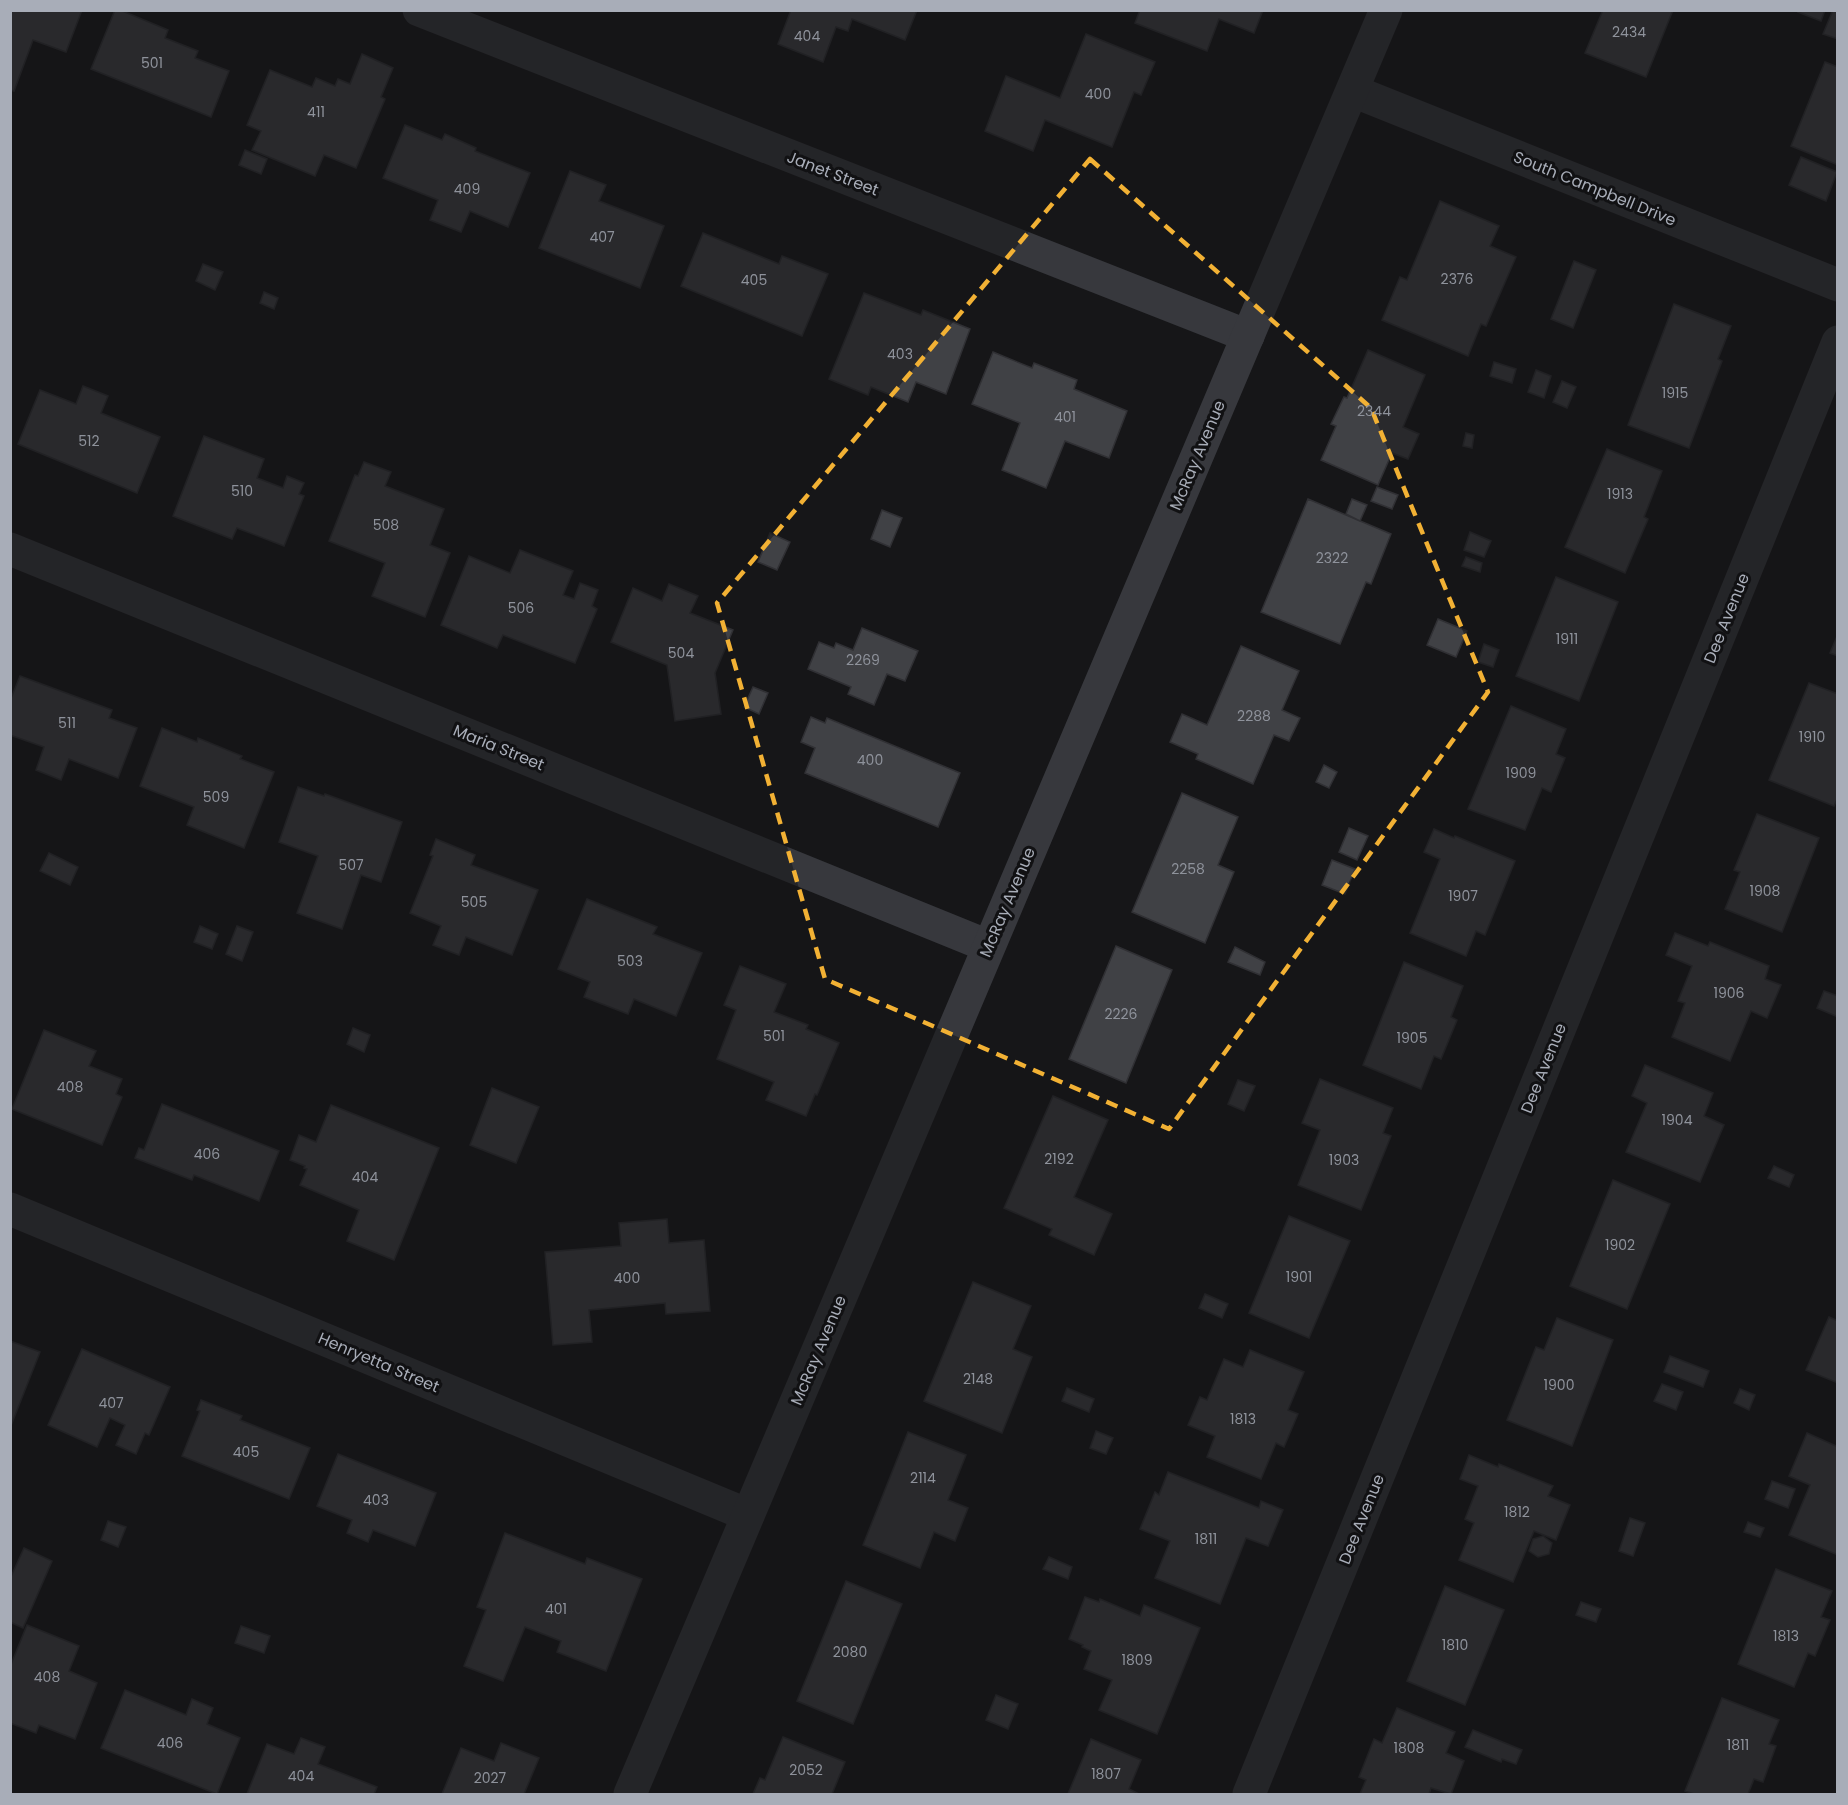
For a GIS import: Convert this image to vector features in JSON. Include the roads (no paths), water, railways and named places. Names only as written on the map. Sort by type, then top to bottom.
[{"type":"street","name":"Janet Street","points":[[419,10],[1248,336]]},
{"type":"street","name":"McRay Avenue","points":[[630,1794],[1386,10]]},
{"type":"street","name":"South Campbell Drive","points":[[1353,91],[1838,285]]},
{"type":"street","name":"Dee Avenue","points":[[1249,1794],[1838,342]]},
{"type":"street","name":"Maria Street","points":[[10,549],[988,946]]},
{"type":"street","name":"Henryetta Street","points":[[10,1209],[748,1515]]}]
